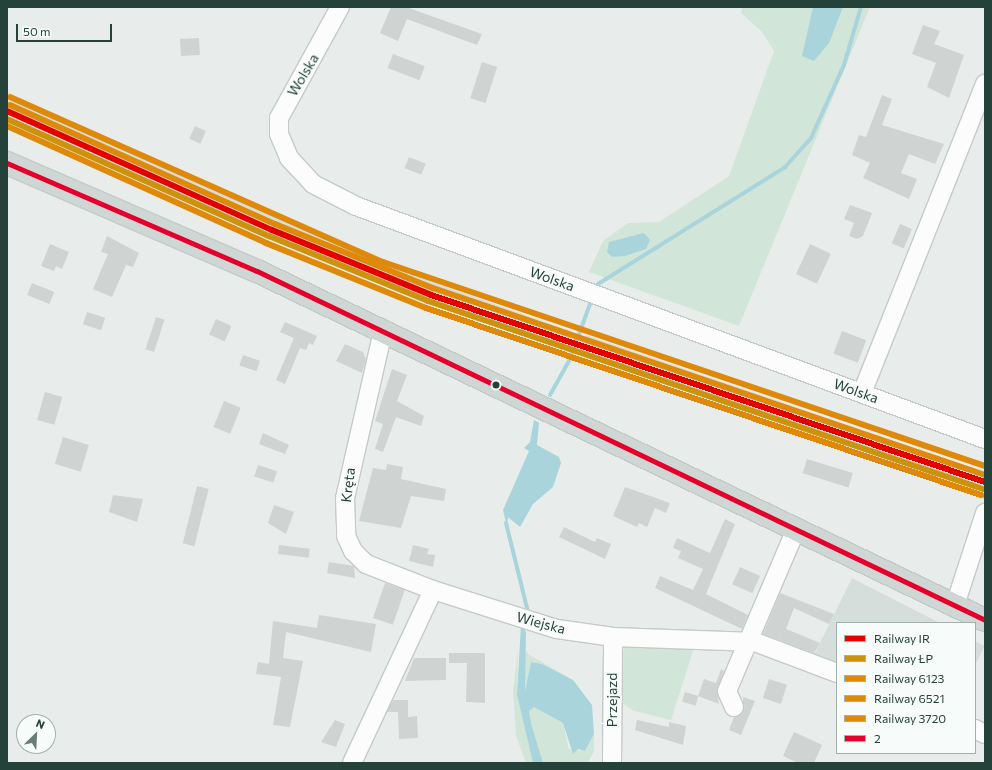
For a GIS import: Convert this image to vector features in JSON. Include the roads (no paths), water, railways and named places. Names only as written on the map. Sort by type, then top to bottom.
[{"type":"main road","points":[[7,163],[201,246],[383,331],[985,620]]},
{"type":"street","name":"Wolska","points":[[340,7],[279,118],[279,134],[289,158],[313,184],[356,206],[985,439]]},
{"type":"street","points":[[862,393],[985,84]]},
{"type":"street","name":"Kręta","points":[[383,331],[348,473],[346,536],[353,551],[366,564],[433,590]]},
{"type":"street","points":[[955,606],[985,513]]},
{"type":"street","points":[[734,708],[727,691],[746,641],[796,529]]},
{"type":"street","points":[[352,763],[433,590]]},
{"type":"street","name":"Wiejska","points":[[433,590],[557,629],[613,637],[746,641],[836,673]]},
{"type":"street","name":"Przejazd","points":[[612,763],[613,637]]},
{"type":"street","points":[[976,730],[985,734]]},
{"type":"water","points":[[813,7],[843,7],[829,43],[814,61],[802,56]]},
{"type":"water","points":[[644,233],[650,240],[646,249],[625,256],[612,257],[607,252],[609,242]]},
{"type":"water","points":[[534,420],[539,423],[537,445],[559,457],[561,463],[553,487],[533,504],[520,527],[508,517],[507,527],[503,510],[529,451],[524,448],[530,442]]},
{"type":"water","points":[[521,625],[526,632],[525,691],[531,662],[542,664],[573,680],[592,705],[594,734],[585,751],[578,749],[573,754],[563,723],[534,707],[529,711],[543,763],[533,763],[517,695]]},
{"type":"waterway","points":[[598,284],[785,167],[811,138],[844,65],[861,7]]},
{"type":"waterway","points":[[550,395],[570,359],[590,304]]},
{"type":"waterway","points":[[506,523],[527,608]]},
{"type":"rail line","name":"3720","points":[[10,97],[383,262],[985,466]]},
{"type":"rail line","name":"6123","points":[[10,105],[275,224],[433,288],[985,475]]},
{"type":"rail line","name":"IR","points":[[7,111],[272,230],[431,295],[985,482]]},
{"type":"rail line","name":"ŁP","points":[[7,119],[269,236],[428,301],[983,489]]},
{"type":"rail line","name":"6521","points":[[7,126],[266,243],[426,308],[981,495]]}]
